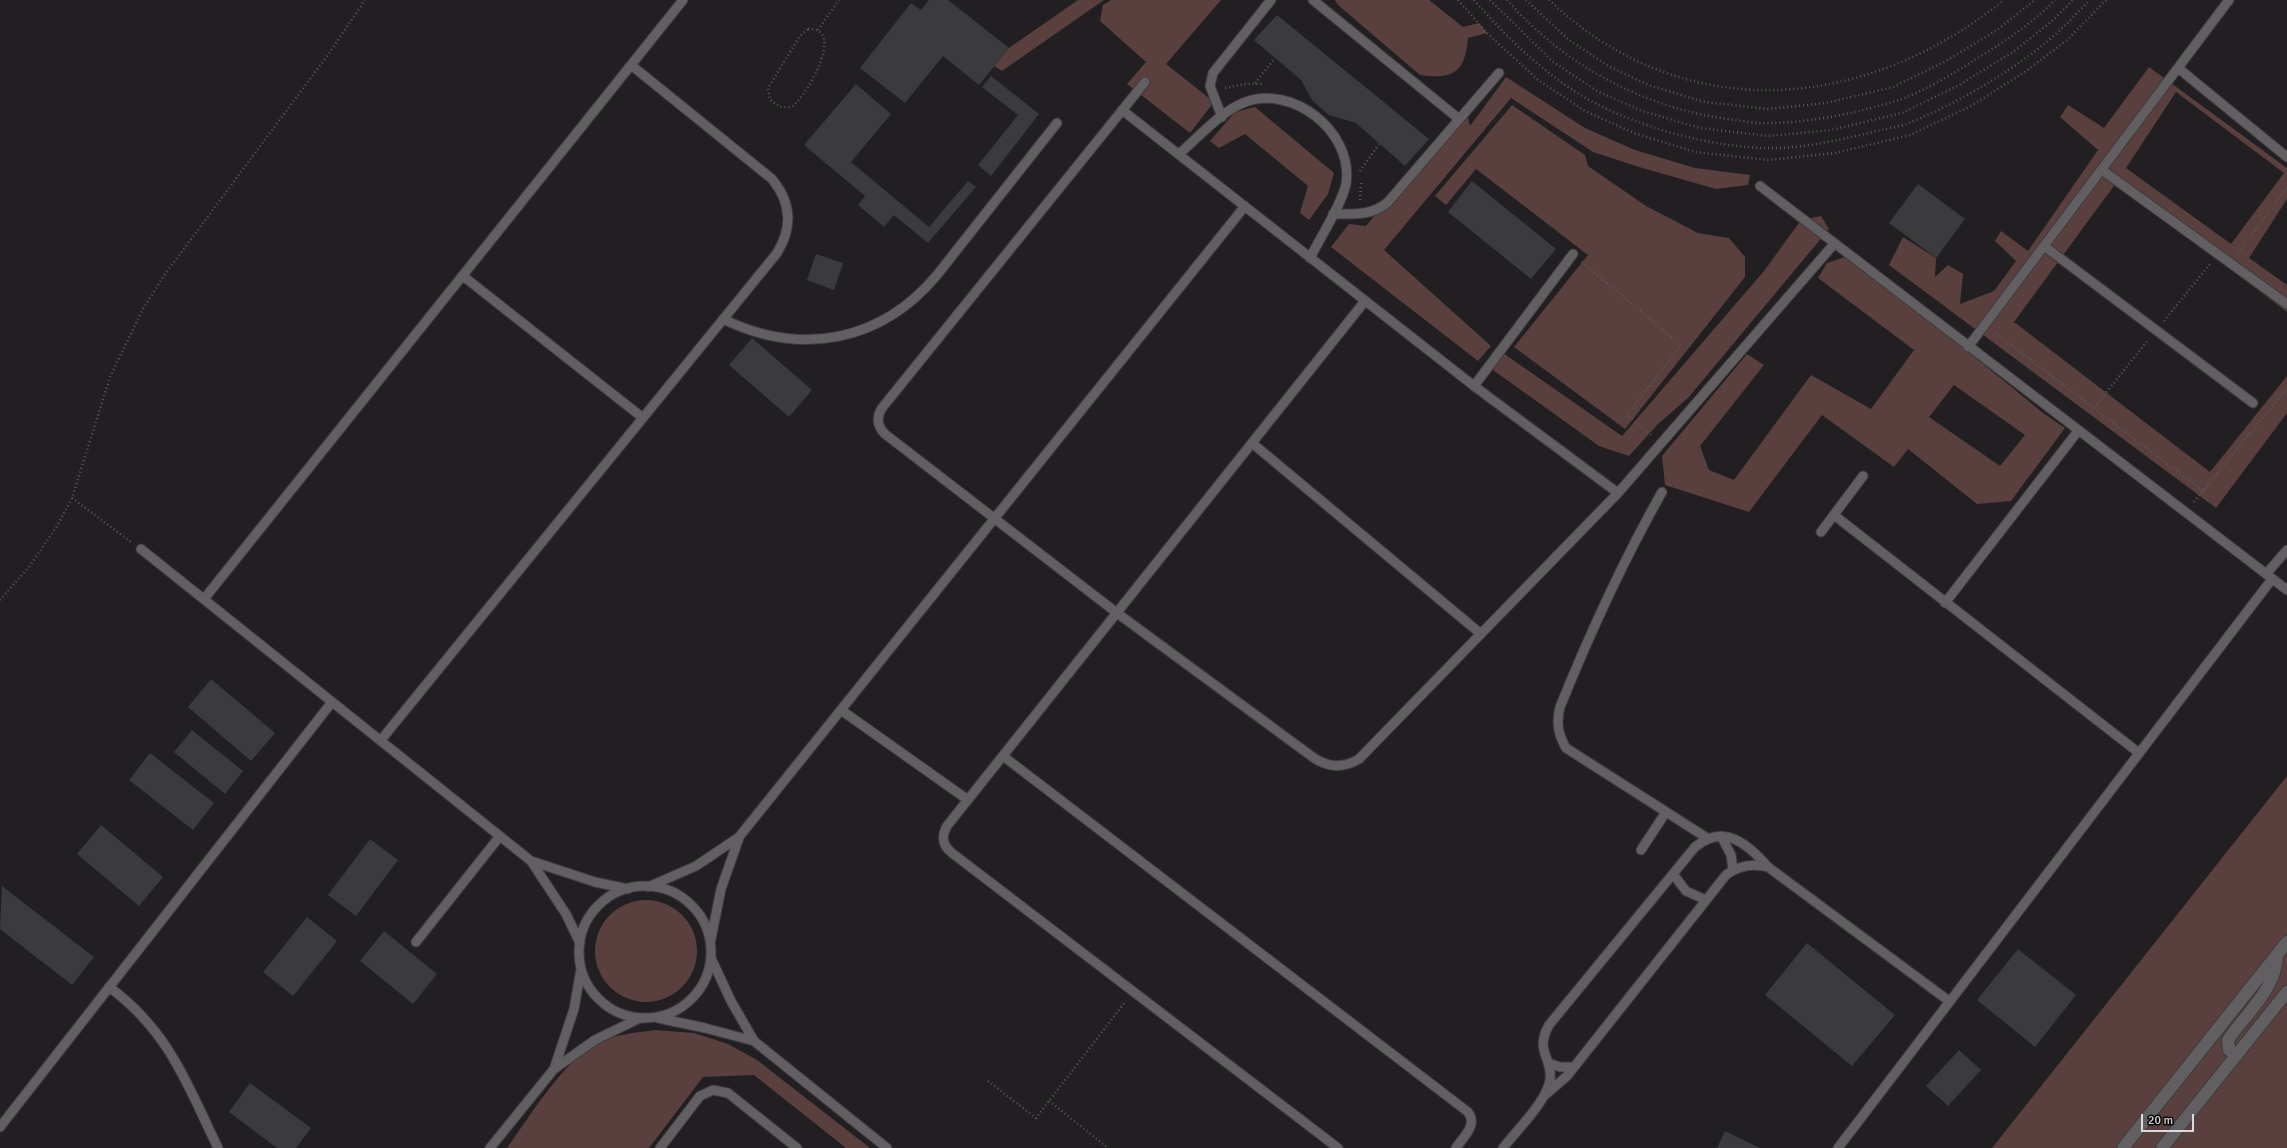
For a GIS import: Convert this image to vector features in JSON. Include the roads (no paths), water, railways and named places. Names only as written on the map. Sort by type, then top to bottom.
[{"type":"street","points":[[2123,1148],[2287,942]]},
{"type":"street","points":[[2237,1055],[2229,1050],[2228,1040],[2271,983],[2277,955]]},
{"type":"street","points":[[2162,1148],[2287,992]]},
{"type":"lane","points":[[204,599],[683,0]]},
{"type":"lane","points":[[1222,117],[1210,86],[1213,73],[1271,0]]},
{"type":"lane","points":[[1313,0],[1459,119]]},
{"type":"lane","points":[[1968,348],[2229,0]]},
{"type":"lane","points":[[381,740],[643,418],[783,243],[789,221],[785,198],[772,179],[631,65]]},
{"type":"lane","points":[[2178,68],[2287,157]]},
{"type":"lane","points":[[1332,214],[1366,214],[1382,208],[1499,73]]},
{"type":"lane","points":[[1145,82],[882,408],[878,416],[879,426],[885,434],[1117,613],[1314,758],[1321,762],[1337,766],[1345,766],[1359,759],[1618,493],[1834,244]]},
{"type":"lane","points":[[1178,154],[1230,110],[1242,103],[1267,97],[1293,102],[1316,118],[1338,140],[1344,154],[1347,169],[1346,185],[1340,200],[1310,258]]},
{"type":"lane","points":[[1122,110],[1474,386],[1618,493]]},
{"type":"lane","points":[[723,319],[739,327],[774,338],[811,340],[841,336],[865,329],[897,312],[925,289],[937,275],[1057,122]]},
{"type":"lane","points":[[2102,170],[2287,304]]},
{"type":"lane","points":[[1760,186],[1968,348],[2287,590]]},
{"type":"lane","points":[[648,887],[696,866],[739,837],[1245,206]]},
{"type":"lane","points":[[2044,246],[2253,402]]},
{"type":"lane","points":[[1474,386],[1573,254]]},
{"type":"lane","points":[[463,276],[643,418]]},
{"type":"lane","points":[[1338,1148],[947,849],[944,844],[944,832],[1365,301]]},
{"type":"lane","points":[[1945,602],[2078,431]]},
{"type":"lane","points":[[1252,443],[1480,634]]},
{"type":"lane","points":[[1821,532],[1863,476]]},
{"type":"lane","points":[[1662,492],[1600,612],[1557,718],[1558,728],[1566,748],[1707,838]]},
{"type":"lane","points":[[1834,515],[2139,753]]},
{"type":"lane","points":[[141,549],[531,861],[566,914],[580,943]]},
{"type":"lane","points":[[1838,1148],[2139,753],[2269,577],[2287,550]]},
{"type":"lane","points":[[0,1127],[332,702]]},
{"type":"lane","points":[[841,710],[968,800]]},
{"type":"lane","points":[[1003,756],[1468,1112],[1471,1116],[1472,1125],[1456,1148]]},
{"type":"lane","points":[[1641,850],[1666,812]]},
{"type":"lane","points":[[416,942],[500,836]]},
{"type":"lane","points":[[1543,1097],[1550,1081],[1548,1063],[1542,1048],[1542,1040],[1549,1025],[1695,847],[1707,838],[1721,836],[1739,840],[1755,852],[1768,866],[1949,1001]]},
{"type":"lane","points":[[1721,836],[1731,855],[1733,870]]},
{"type":"lane","points":[[710,941],[721,889],[739,837]]},
{"type":"lane","points":[[531,861],[595,882],[628,889]]},
{"type":"lane","points":[[1503,1148],[1543,1097],[1560,1083],[1574,1067],[1726,875],[1733,870],[1750,864],[1768,866]]},
{"type":"lane","points":[[1673,874],[1686,891],[1706,900]]},
{"type":"lane","points":[[554,1069],[574,1009],[581,968],[580,943],[585,924],[596,908],[610,896],[628,889],[648,887],[666,890],[682,897],[695,909],[705,924],[710,941],[711,958],[708,976],[699,991],[687,1004],[672,1013],[655,1018]]},
{"type":"lane","points":[[711,958],[731,1001],[754,1041],[887,1148]]},
{"type":"lane","points":[[581,968],[590,988],[609,1007],[624,1014],[640,1018],[655,1018],[705,1028],[754,1041]]},
{"type":"lane","points":[[109,987],[140,1012],[166,1044],[218,1148]]},
{"type":"lane","points":[[490,1148],[554,1069],[595,1040],[640,1018]]},
{"type":"lane","points":[[1548,1063],[1560,1067],[1574,1067]]},
{"type":"lane","points":[[660,1148],[700,1096],[713,1090],[728,1093],[797,1148]]}]
